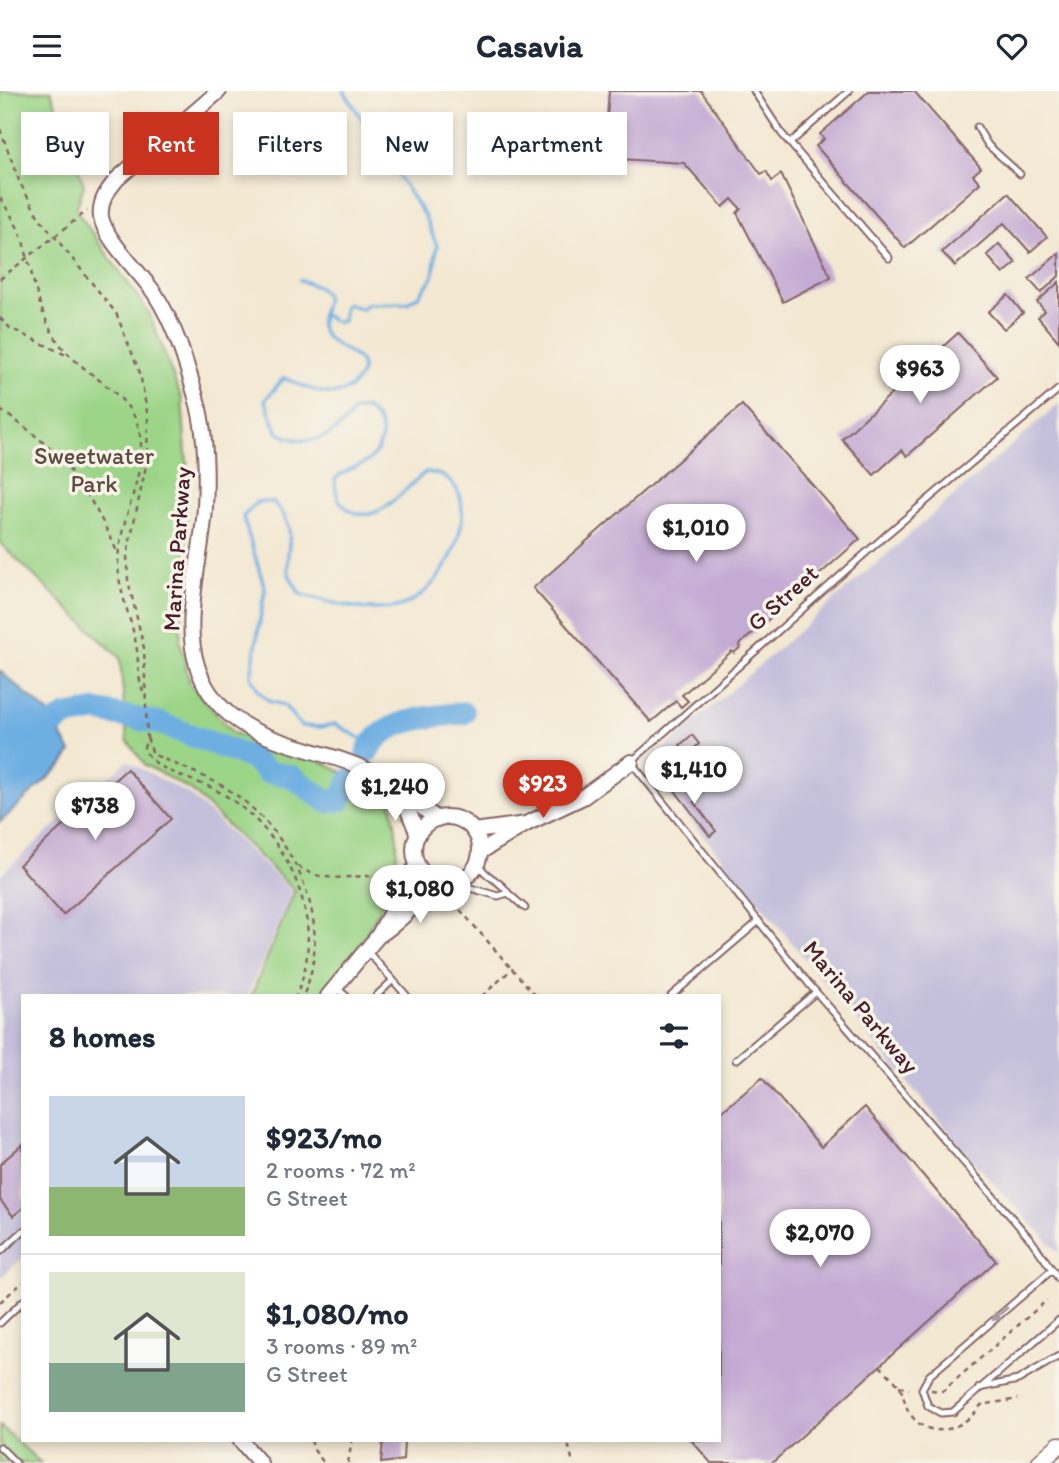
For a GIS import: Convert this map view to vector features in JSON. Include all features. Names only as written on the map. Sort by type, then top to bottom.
[{"type":"main road","points":[[1039,1463],[1059,1445]]},
{"type":"street","points":[[101,210],[107,190],[117,179],[219,91]]},
{"type":"street","name":"Marina Parkway","points":[[101,210],[105,228],[144,278],[166,315],[186,361],[200,408],[206,469],[205,509],[191,620],[194,656],[208,691],[229,717],[259,734],[367,772],[437,819]]},
{"type":"street","name":"G Street","points":[[479,857],[526,824],[583,797],[631,762]]},
{"type":"street","name":"Marina Parkway","points":[[401,797],[418,835]]},
{"type":"street","points":[[378,936],[397,925],[425,893],[447,887],[472,872],[479,857],[474,831],[457,819],[437,819],[426,825],[418,835],[414,853],[417,864],[432,880],[447,887]]},
{"type":"street","name":"G Street","points":[[474,831],[526,824]]},
{"type":"street","points":[[336,993],[378,936],[417,864]]},
{"type":"street","points":[[242,1442],[260,1463]]},
{"type":"lane","points":[[754,91],[790,143],[889,258]]},
{"type":"lane","points":[[790,143],[849,91]]},
{"type":"lane","points":[[977,127],[988,145],[1020,174]]},
{"type":"lane","name":"G Street","points":[[631,762],[896,527],[1059,389]]},
{"type":"lane","name":"Marina Parkway","points":[[631,762],[816,992],[1031,1240],[1059,1279]]},
{"type":"lane","points":[[479,857],[482,873],[503,884],[508,893],[525,908]]},
{"type":"lane","points":[[447,887],[498,896],[508,893]]},
{"type":"lane","points":[[673,994],[759,921]]},
{"type":"lane","points":[[366,950],[405,994]]},
{"type":"lane","points":[[378,994],[393,980]]},
{"type":"lane","points":[[736,1060],[816,992]]},
{"type":"lane","points":[[0,1252],[21,1233]]},
{"type":"lane","points":[[1052,1270],[929,1376],[922,1389],[928,1406],[941,1413],[953,1412],[1059,1320]]},
{"type":"lane","points":[[0,1323],[21,1303]]},
{"type":"lane","points":[[979,1388],[1018,1380],[1059,1356]]},
{"type":"lane","points":[[0,1447],[16,1463]]},
{"type":"path","points":[[0,129],[20,183],[53,237],[96,284],[116,313],[135,356],[145,391],[147,461],[127,555],[128,580],[144,649],[147,738],[153,754],[225,787],[245,801],[281,839],[305,883],[314,925],[315,959],[304,994]]},
{"type":"path","points":[[0,198],[15,222],[46,321],[69,356]]},
{"type":"path","points":[[0,279],[83,211],[101,210]]},
{"type":"path","points":[[0,319],[10,328],[69,356],[116,394],[128,408],[140,432],[137,474],[118,554],[121,593],[136,644],[139,682],[144,694]]},
{"type":"path","points":[[0,410],[38,434],[75,474],[100,513],[118,554]]},
{"type":"path","points":[[147,738],[144,748],[153,761],[232,800],[264,829],[284,855],[301,892],[307,922],[307,966],[297,994]]},
{"type":"path","points":[[295,864],[310,875],[335,880],[365,875],[400,881]]},
{"type":"path","points":[[447,887],[534,994]]},
{"type":"path","points":[[484,994],[512,969]]},
{"type":"path","points":[[0,1302],[21,1284]]},
{"type":"path","points":[[927,1390],[943,1391],[1047,1300]]},
{"type":"path","points":[[899,1386],[909,1389]]},
{"type":"path","points":[[312,1442],[324,1463]]},
{"type":"path","points":[[343,1463],[348,1462],[352,1442]]},
{"type":"path","points":[[562,1442],[569,1447],[573,1463]]},
{"type":"shaded area","points":[[1059,404],[1059,1253],[972,1160],[645,765]]},
{"type":"shaded area","points":[[127,761],[190,795],[293,892],[248,994],[21,994],[21,1260],[0,1278],[0,875]]},
{"type":"green space","name":"Sweetwater Park","points":[[0,91],[51,91],[58,112],[21,112],[21,175],[80,175],[84,185],[76,210],[149,313],[182,400],[187,465],[186,558],[180,641],[190,684],[233,733],[314,758],[390,796],[397,840],[391,880],[372,923],[348,963],[325,994],[252,994],[295,891],[191,790],[145,765],[127,740],[120,658],[0,543]]},
{"type":"green space","points":[[0,1426],[41,1463],[0,1463]]},
{"type":"water","points":[[0,671],[48,713],[71,752],[62,765],[0,822]]},
{"type":"building","points":[[609,91],[701,91],[761,174],[766,171],[772,181],[781,174],[831,277],[783,302],[737,213],[741,209],[732,199],[723,207],[684,163],[627,159],[627,112],[607,112]]},
{"type":"building","points":[[869,91],[914,91],[981,168],[973,175],[980,183],[905,248],[816,146],[824,139],[820,134]]},
{"type":"building","points":[[1008,193],[1047,237],[1030,252],[1004,223],[955,266],[942,252]]},
{"type":"building","points":[[999,244],[1016,263],[1003,274],[987,255]]},
{"type":"building","points":[[1059,253],[1059,276],[1041,293],[1029,279]]},
{"type":"building","points":[[1059,282],[1059,342],[1038,317],[1045,311],[1037,302]]},
{"type":"building","points":[[1008,295],[1023,313],[1004,329],[988,312]]},
{"type":"building","points":[[958,333],[997,377],[907,456],[902,450],[874,475],[842,439]]},
{"type":"building","points":[[742,405],[860,539],[739,645],[741,647],[734,653],[732,651],[682,695],[688,701],[681,707],[676,701],[651,722],[533,588]]},
{"type":"building","points":[[692,735],[699,744],[688,754],[680,745]]},
{"type":"building","points":[[127,769],[171,819],[63,915],[19,865]]},
{"type":"building","points":[[667,770],[676,781],[671,785],[662,774]]},
{"type":"building","points":[[683,781],[698,800],[694,802],[716,831],[710,836],[673,788]]},
{"type":"building","points":[[762,1078],[821,1147],[865,1107],[996,1261],[772,1463],[711,1463],[693,1442],[721,1442],[721,1112]]},
{"type":"building","points":[[21,1146],[21,1210],[13,1216],[0,1200],[0,1164]]},
{"type":"building","points":[[383,1442],[404,1442],[403,1460],[381,1463]]},
{"type":"waterway","points":[[324,315],[337,322],[343,321],[344,306],[347,304],[363,309],[366,304],[407,303],[418,296],[433,277],[437,246],[425,217],[344,91]]},
{"type":"waterway","points":[[300,280],[318,287],[326,295],[321,324],[324,334],[356,358],[362,370],[355,383],[339,393],[321,392],[284,378],[265,400],[278,433],[300,440],[320,438],[338,428],[353,411],[365,408],[377,420],[382,433],[381,440],[369,460],[335,479],[337,493],[343,505],[351,511],[372,514],[391,503],[426,472],[447,479],[459,494],[462,514],[458,537],[449,561],[434,582],[416,598],[384,609],[348,606],[300,594],[289,574],[290,538],[282,512],[273,502],[257,502],[243,517],[265,589],[251,676],[259,692],[269,701],[284,705],[301,726],[322,727],[335,724],[371,744]]},
{"type":"waterway","points":[[55,723],[66,716],[96,711],[159,723],[251,758],[267,772],[291,776],[328,802],[341,800],[351,779]]},
{"type":"waterway","points":[[367,752],[384,732],[396,726],[423,718],[463,713]]}]
